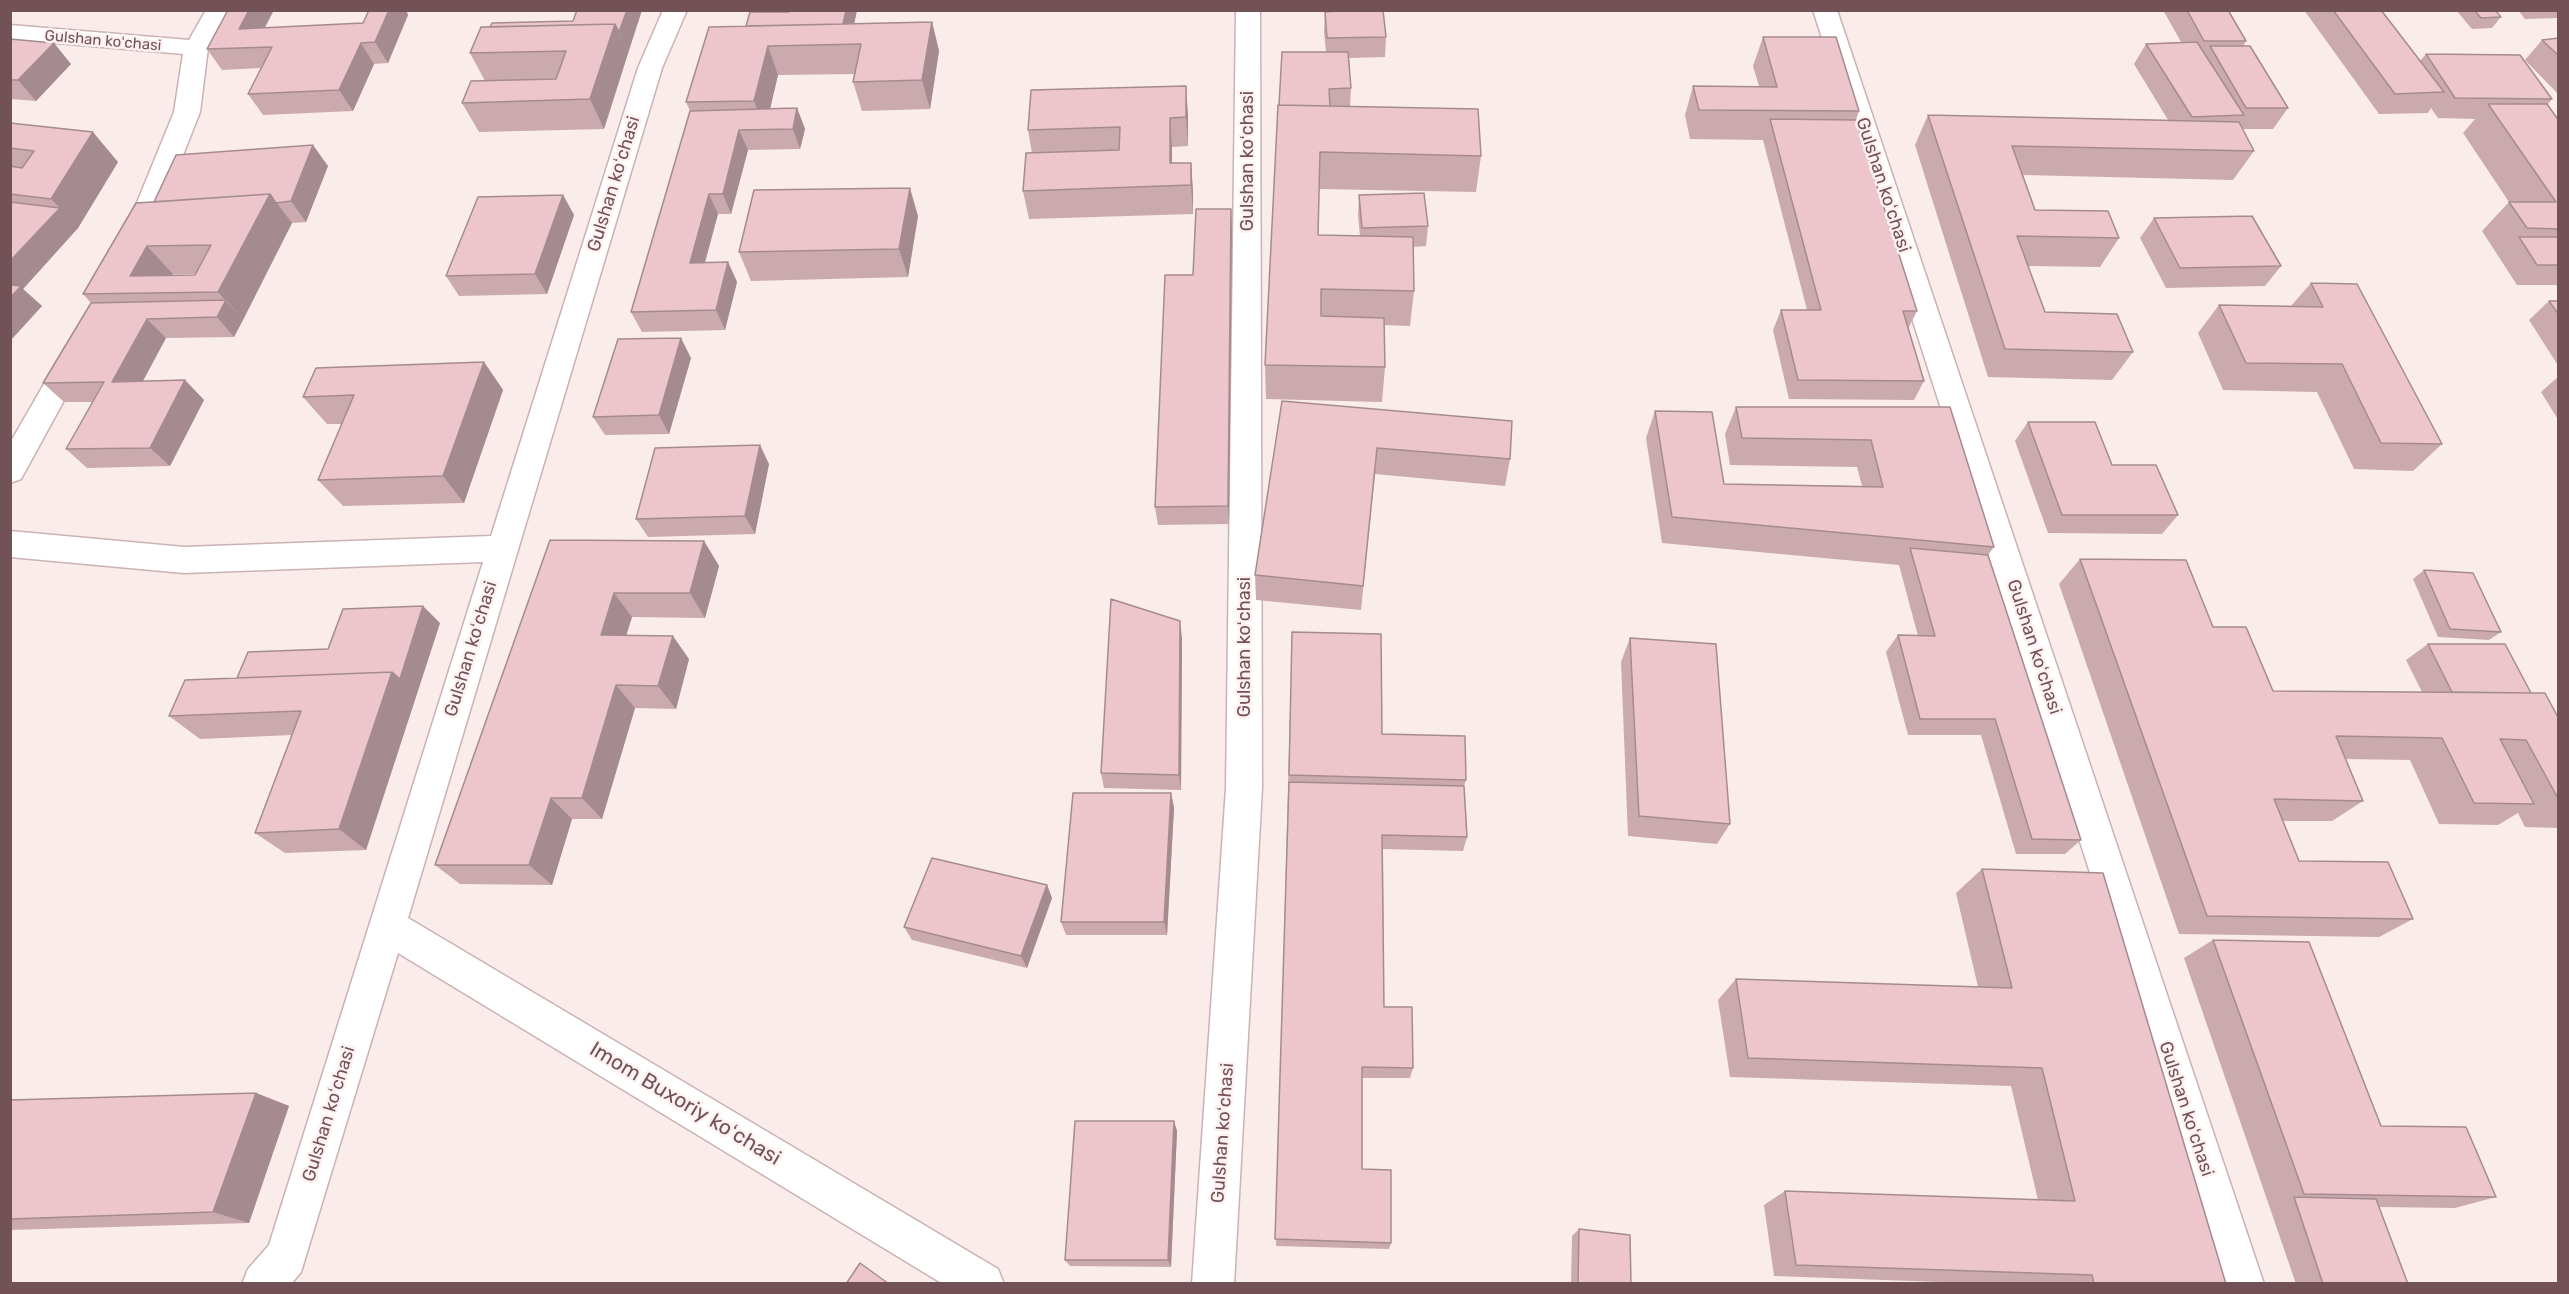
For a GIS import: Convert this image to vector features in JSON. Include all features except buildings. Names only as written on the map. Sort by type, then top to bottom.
[{"type":"street","points":[[126,262],[187,112],[196,48],[218,10]]},
{"type":"street","name":"Gulshan koʻchasi","points":[[263,1284],[286,1257],[650,68],[675,10]]},
{"type":"street","name":"Gulshan koʻchasi","points":[[1213,1284],[1244,788],[1248,10]]},
{"type":"street","name":"Gulshan koʻchasi","points":[[1826,10],[2243,1284]]},
{"type":"street","name":"Gulshan koʻchasi","points":[[10,32],[196,48]]},
{"type":"street","points":[[12,466],[87,333]]},
{"type":"street","points":[[10,544],[184,560],[502,548]]},
{"type":"street","name":"Imom Buxoriy koʻchasi","points":[[387,925],[983,1284]]}]
